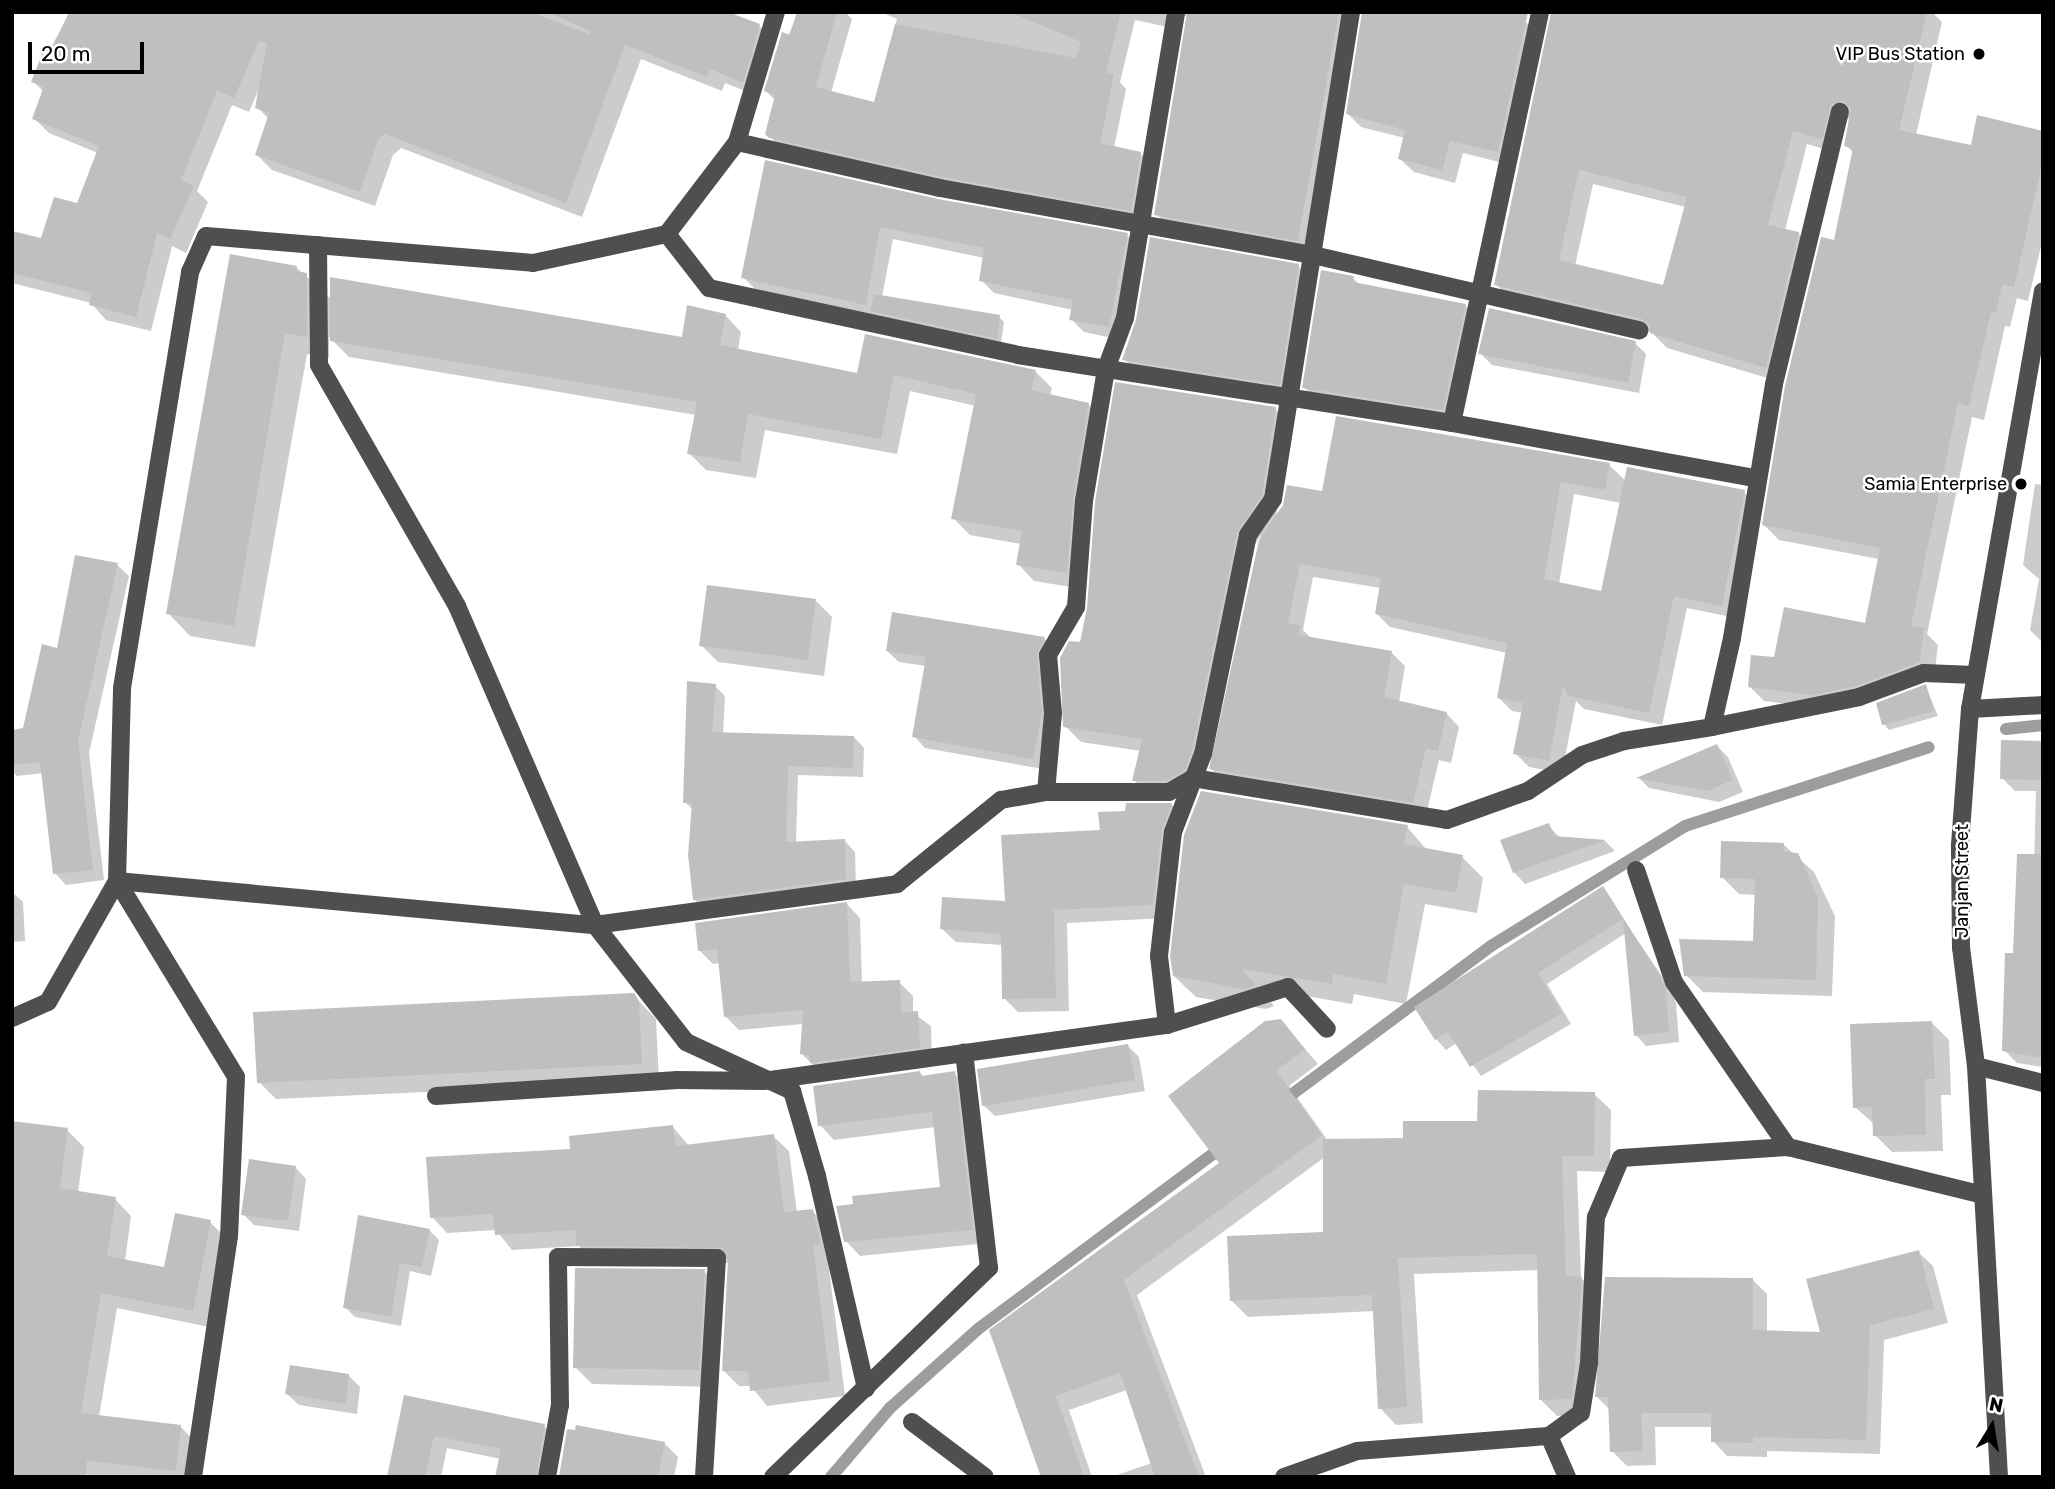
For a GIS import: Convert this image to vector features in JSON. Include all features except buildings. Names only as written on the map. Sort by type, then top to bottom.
[{"type":"street","points":[[12,1018],[48,1002],[117,881],[122,688],[190,272],[206,236],[533,262],[667,234],[737,142],[776,12]]},
{"type":"street","points":[[1046,792],[1053,713],[1048,655],[1076,607],[1084,501],[1106,369],[1125,317],[1138,224],[1176,12]]},
{"type":"street","points":[[1167,1025],[1159,956],[1173,832],[1203,754],[1248,535],[1273,499],[1351,12]]},
{"type":"street","points":[[1451,423],[1540,12]]},
{"type":"street","points":[[1712,727],[1732,638],[1755,478],[1804,247],[1840,112]]},
{"type":"street","points":[[737,142],[940,188],[1313,255],[1640,330]]},
{"type":"street","points":[[667,234],[709,288],[1018,355],[1287,400],[1451,423],[1755,478]]},
{"type":"street","points":[[318,245],[319,365],[457,606],[595,925],[686,1042],[764,1081],[792,1091],[817,1176],[866,1388]]},
{"type":"street","name":"Janjan Street","points":[[1999,1477],[1980,1194],[1976,1066],[1961,948],[1960,845],[1969,709],[2043,291]]},
{"type":"street","points":[[117,881],[595,925],[897,884],[1001,800],[1046,792],[1169,792],[1194,778],[1447,820],[1528,791],[1582,755],[1624,741],[1712,727],[1859,697],[1924,673],[1975,676]]},
{"type":"street","points":[[1969,709],[2043,705]]},
{"type":"street","points":[[1636,870],[1674,982],[1788,1147]]},
{"type":"street","points":[[117,881],[236,1077],[229,1236],[193,1477]]},
{"type":"street","points":[[436,1097],[677,1080],[764,1081],[1167,1025],[1288,987],[1327,1028]]},
{"type":"street","points":[[773,1477],[989,1268],[964,1052]]},
{"type":"street","points":[[1976,1066],[2043,1083]]},
{"type":"street","points":[[1284,1477],[1357,1451],[1549,1436],[1581,1413],[1588,1363],[1597,1217],[1621,1158],[1788,1147],[1980,1194]]},
{"type":"street","points":[[547,1477],[560,1405],[558,1257],[717,1258],[704,1477]]},
{"type":"street","points":[[912,1422],[985,1477]]},
{"type":"street","points":[[1549,1436],[1567,1477]]},
{"type":"waterway","points":[[2006,729],[2043,725]]},
{"type":"waterway","points":[[1279,1104],[1491,946],[1685,826],[1929,747]]},
{"type":"waterway","points":[[831,1477],[890,1408],[978,1329],[1226,1144]]},
{"type":"place","name":"VIP Bus Station","points":[[1979,54]]},
{"type":"place","name":"Samia Enterprise","points":[[2021,484]]}]
